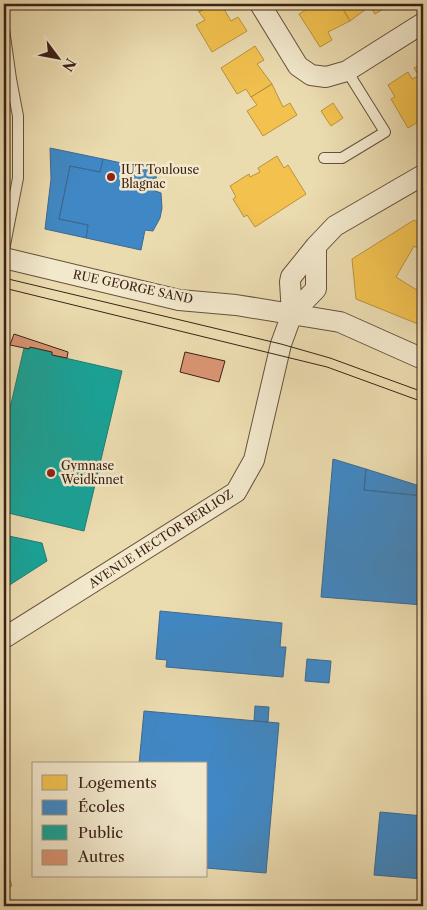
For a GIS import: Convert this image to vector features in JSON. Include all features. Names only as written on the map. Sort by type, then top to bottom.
[{"type":"street","points":[[260,4],[298,66],[311,76],[326,77],[347,71],[423,23]]},
{"type":"street","points":[[292,314],[291,277],[316,246],[335,226],[423,175]]},
{"type":"street","name":"RUE GEORGE SAND","points":[[4,258],[179,300],[236,305],[340,322],[423,359]]},
{"type":"street","name":"AVENUE HECTOR BERLIOZ","points":[[4,638],[236,492],[254,460],[281,344],[292,314]]},
{"type":"lane","points":[[4,29],[18,116],[18,178],[4,250]]},
{"type":"lane","points":[[324,158],[342,158],[385,132],[347,71]]},
{"type":"building: Logements","points":[[195,4],[213,4],[199,12]]},
{"type":"building: Logements","points":[[213,4],[223,4],[231,21],[238,17],[247,31],[212,52],[196,25],[205,20],[199,12]]},
{"type":"building: Logements","points":[[315,4],[328,4],[330,7],[334,4],[340,4],[350,21],[328,32],[332,40],[320,47],[299,14]]},
{"type":"building: Logements","points":[[340,4],[386,4],[388,6],[375,14],[370,6],[350,21]]},
{"type":"building: Logements","points":[[255,46],[264,60],[257,64],[272,84],[251,97],[246,89],[237,94],[221,68]]},
{"type":"building: Logements","points":[[423,63],[423,119],[408,128],[391,99],[395,97],[388,85],[408,72],[412,79],[419,76],[414,68]]},
{"type":"building: Logements","points":[[272,84],[283,107],[290,103],[297,115],[263,136],[247,111],[257,105],[251,97]]},
{"type":"building: Logements","points":[[333,103],[343,118],[331,126],[321,111]]},
{"type":"building: Logements","points":[[277,156],[284,168],[288,165],[306,194],[255,227],[247,215],[244,217],[233,199],[236,197],[230,186],[249,174],[250,177],[260,172],[258,168]]},
{"type":"building: Logements","points":[[414,220],[423,226],[423,252],[414,246],[396,277],[423,294],[423,326],[356,299],[352,259]]},
{"type":"building: Logements","points":[[8,873],[12,886],[4,888],[4,875]]},
{"type":"building: Écoles","points":[[50,148],[103,159],[100,172],[70,166],[59,219],[88,225],[86,238],[45,229],[51,179]]},
{"type":"building: Écoles","points":[[103,159],[158,171],[153,190],[161,193],[162,208],[160,218],[153,231],[145,230],[141,250],[86,238],[88,225],[59,219],[70,166],[100,172]]},
{"type":"building: Écoles","points":[[333,459],[366,469],[364,490],[423,496],[423,605],[321,597]]},
{"type":"building: Écoles","points":[[366,469],[423,487],[423,496],[364,490]]},
{"type":"building: Écoles","points":[[160,611],[282,623],[280,647],[286,647],[283,677],[166,667],[167,660],[156,659]]},
{"type":"building: Écoles","points":[[307,659],[331,661],[329,683],[305,681]]},
{"type":"building: Écoles","points":[[255,706],[269,707],[268,722],[254,721]]},
{"type":"building: Écoles","points":[[144,711],[279,723],[266,873],[208,868],[208,762],[139,762]]},
{"type":"building: Écoles","points":[[380,812],[423,816],[423,879],[374,875]]},
{"type":"building: Public","name":"Gymnase Weidknnet","points":[[30,347],[52,352],[52,355],[122,371],[84,531],[4,512],[4,434],[24,348],[29,349]]},
{"type":"building: Public","points":[[4,535],[42,543],[47,561],[8,586],[4,570]]},
{"type":"building: Autres","points":[[14,334],[68,352],[67,358],[52,355],[52,352],[10,345]]},
{"type":"building: Autres","points":[[185,352],[225,361],[219,382],[180,372]]},
{"type":"tram line","points":[[4,278],[281,344],[330,358],[423,392]]},
{"type":"tram line","points":[[4,288],[327,367],[423,402]]},
{"type":"place","name":"IUT Toulouse Blagnac","points":[[111,177]]},
{"type":"place","name":"Gymnase Weidknnet","points":[[51,473]]}]
